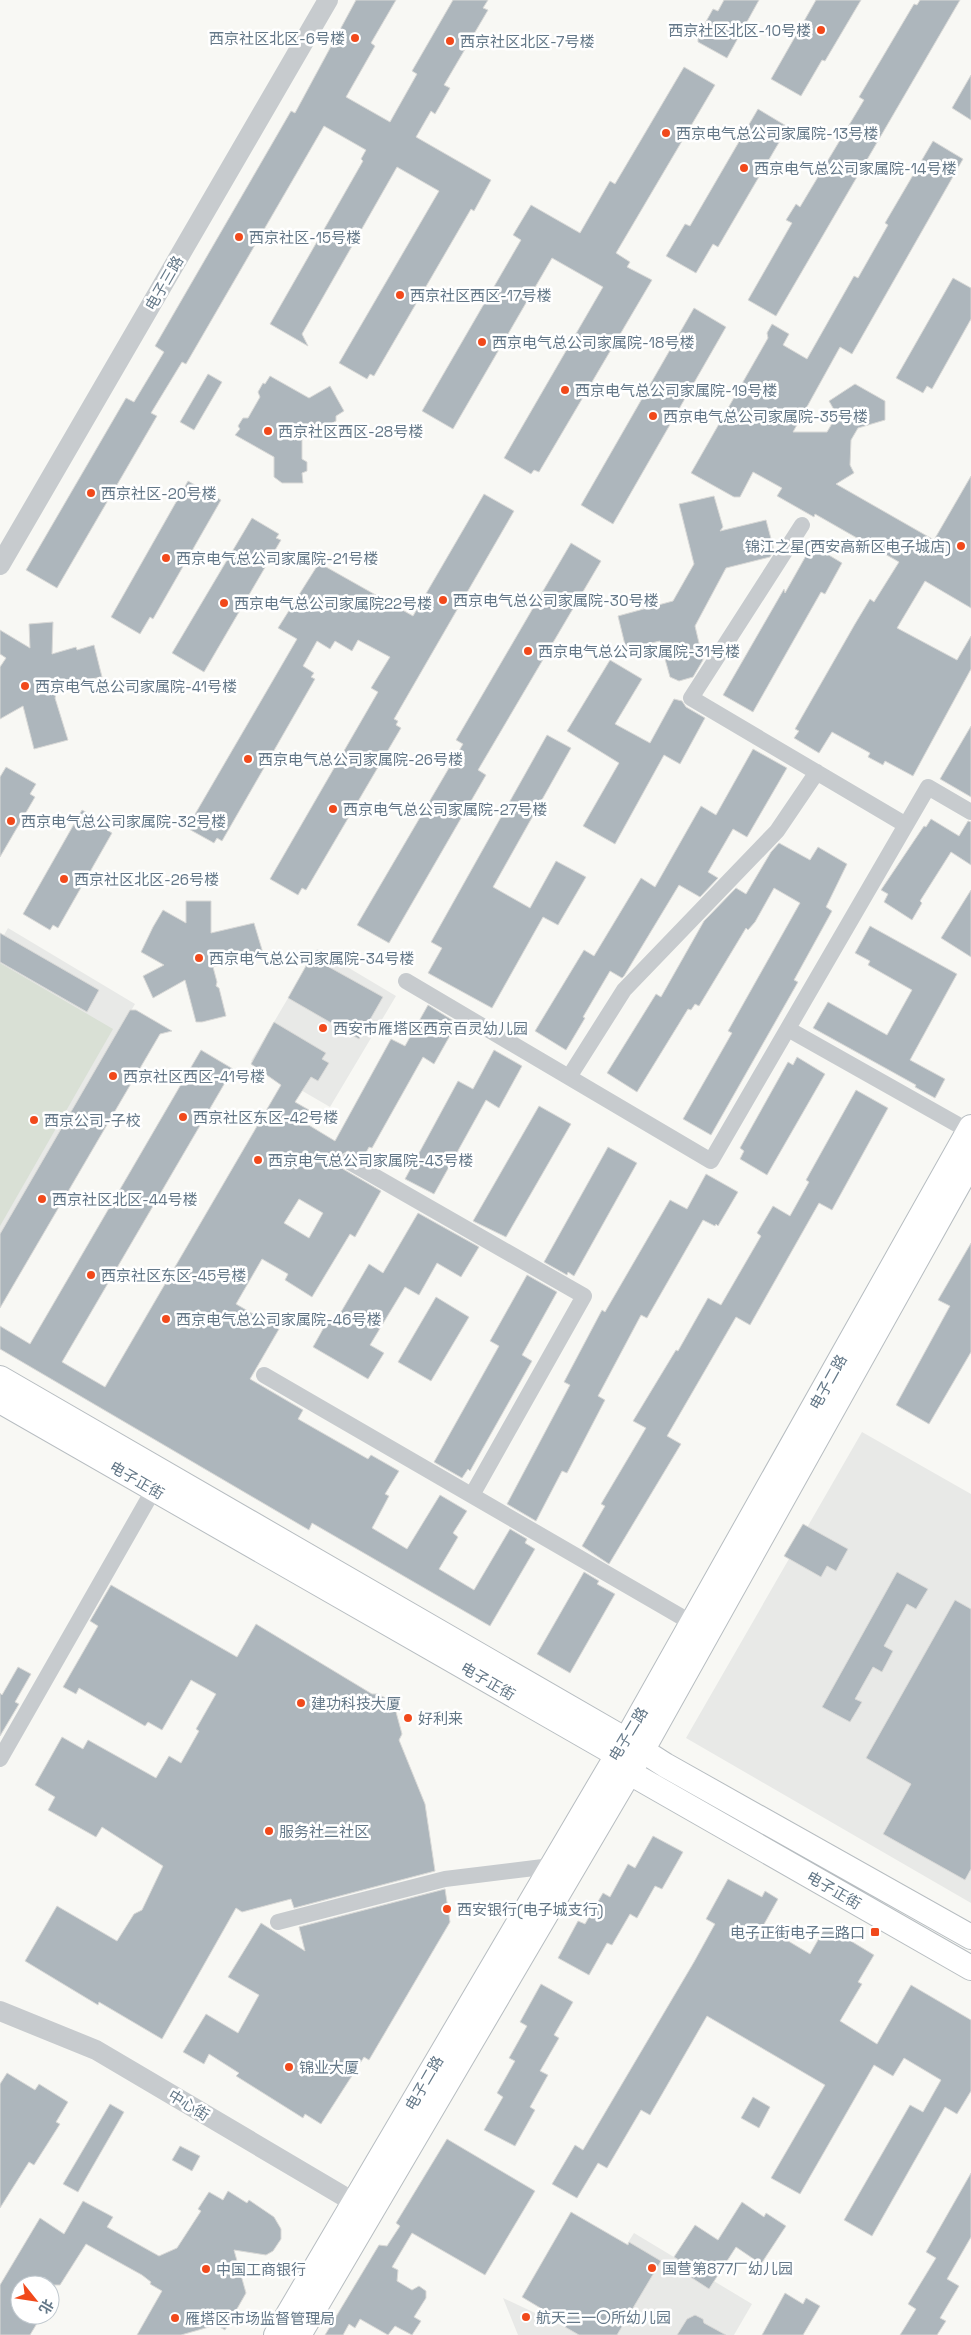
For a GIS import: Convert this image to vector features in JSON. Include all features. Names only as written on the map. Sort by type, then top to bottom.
[{"type":"main road","name":"电子二路","points":[[299,2335],[362,2208],[551,1866],[629,1755],[692,1623],[970,1129]]},
{"type":"main road","name":"电子二路","points":[[276,2335],[362,2208],[629,1755],[971,1162]]},
{"type":"main road","name":"电子正街","points":[[0,1378],[629,1755],[971,1968]]},
{"type":"main road","name":"电子正街","points":[[0,1401],[629,1755],[971,1937]]},
{"type":"street","name":"电子三路","points":[[0,565],[328,0]]},
{"type":"street","points":[[802,525],[691,698],[906,825]]},
{"type":"street","points":[[569,1078],[624,990],[777,830],[817,772]]},
{"type":"street","points":[[406,981],[711,1162],[928,787],[971,812]]},
{"type":"street","points":[[788,1028],[970,1129]]},
{"type":"street","points":[[348,1161],[584,1296],[472,1495]]},
{"type":"street","points":[[264,1375],[692,1623]]},
{"type":"street","points":[[0,1759],[154,1489]]},
{"type":"street","points":[[278,1922],[445,1878],[551,1866]]},
{"type":"street","name":"中心街","points":[[0,2011],[96,2050],[362,2208]]},
{"type":"shaded area","name":"西京公司-子校","points":[[8,928],[135,1004],[0,1236],[0,942]]},
{"type":"shaded area","name":"西安市雁塔区西京百灵幼儿园","points":[[317,949],[396,996],[330,1107],[251,1061]]},
{"type":"shaded area","name":"西京公司-子校","points":[[0,963],[113,1029],[0,1226]]},
{"type":"shaded area","points":[[862,1432],[971,1494],[971,1903],[686,1738]]},
{"type":"shaded area","name":"国营第877厂幼儿园","points":[[634,2233],[752,2304],[734,2335],[594,2335],[577,2324]]},
{"type":"shaded area","name":"航天二一〇所幼儿园","points":[[503,2298],[582,2335],[518,2335]]},
{"type":"building","points":[[356,0],[396,0],[371,43],[375,46],[346,97],[390,122],[417,74],[412,71],[453,0],[488,0],[483,8],[488,10],[444,85],[450,88],[435,114],[431,111],[416,137],[491,180],[474,211],[471,209],[374,376],[370,374],[367,379],[339,363],[439,191],[397,167],[302,334],[308,346],[270,324],[363,161],[361,159],[366,150],[324,126],[186,364],[182,362],[151,413],[157,416],[57,588],[26,570],[126,398],[134,402],[164,352],[155,346],[291,111],[295,113]]},
{"type":"building","points":[[724,0],[759,0],[727,58],[698,42],[698,36],[713,9],[718,11]]},
{"type":"building","name":"西京社区北区-10号楼","points":[[816,0],[861,0],[825,61],[822,60],[801,96],[771,79]]},
{"type":"building","points":[[920,0],[960,0],[776,316],[748,300],[792,223],[786,220],[796,204],[800,207],[864,100],[859,97],[914,4],[917,5]]},
{"type":"building","points":[[684,67],[715,85],[616,253],[630,262],[627,267],[652,280],[539,472],[534,470],[531,474],[504,458],[603,287],[552,258],[453,429],[422,411],[521,240],[513,235],[531,205],[580,233],[610,181],[615,184]]},
{"type":"building","points":[[971,75],[971,120],[952,108]]},
{"type":"building","name":"西京电气总公司家属院-14号楼","points":[[758,109],[788,127],[718,247],[713,244],[696,273],[666,256],[685,224],[690,226]]},
{"type":"building","points":[[933,141],[963,159],[852,354],[840,347],[793,432],[827,432],[837,415],[829,401],[855,384],[885,401],[885,420],[858,428],[851,440],[850,465],[854,473],[836,484],[934,540],[971,476],[971,608],[925,581],[897,628],[957,660],[971,636],[971,669],[913,776],[885,761],[883,765],[868,757],[870,753],[832,732],[819,753],[794,738],[799,731],[795,729],[855,624],[870,599],[874,602],[899,562],[815,514],[814,517],[777,496],[782,488],[753,472],[740,497],[734,497],[691,473],[768,338],[767,333],[772,324],[789,334],[783,345],[807,359],[854,276],[858,278],[888,225],[885,223]]},
{"type":"building","points":[[953,278],[971,288],[971,319],[932,389],[927,386],[923,393],[896,378]]},
{"type":"building","name":"西京电气总公司家属院-35号楼","points":[[694,308],[726,327],[613,524],[581,505]]},
{"type":"building","points":[[208,374],[222,382],[194,430],[180,422]]},
{"type":"building","name":"西京社区西区-28号楼","points":[[270,376],[309,398],[330,386],[344,411],[336,416],[336,421],[329,425],[325,423],[313,429],[302,431],[302,459],[307,462],[307,471],[302,473],[303,483],[282,483],[274,477],[274,457],[235,435],[240,429],[238,426],[243,418],[248,418],[260,397],[258,392]]},
{"type":"building","name":"西京电气总公司家属院-21号楼","points":[[188,481],[221,500],[153,619],[150,617],[140,634],[111,617]]},
{"type":"building","points":[[484,494],[514,511],[394,719],[398,721],[396,725],[401,728],[306,890],[302,888],[298,895],[270,879],[378,692],[371,688],[390,657],[358,640],[352,651],[335,641],[330,649],[317,641],[303,666],[314,673],[311,677],[315,679],[222,841],[217,838],[214,843],[187,828],[297,639],[278,628],[319,563],[413,616]]},
{"type":"building","points":[[714,496],[723,527],[720,531],[766,520],[774,550],[770,557],[726,568],[695,626],[703,660],[693,677],[679,681],[670,677],[660,641],[626,649],[618,616],[673,601],[694,564],[679,504]]},
{"type":"building","name":"西京电气总公司家属院22号楼","points":[[252,518],[279,534],[276,538],[281,540],[204,672],[172,653]]},
{"type":"building","points":[[571,543],[601,561],[478,770],[486,775],[389,943],[357,925],[463,744],[456,740]]},
{"type":"building","points":[[812,545],[842,563],[825,594],[821,592],[753,712],[723,695],[784,589],[785,593]]},
{"type":"building","name":"西京电气总公司家属院-41号楼","points":[[53,622],[52,654],[76,647],[77,650],[94,645],[102,677],[58,685],[55,698],[68,740],[34,749],[23,706],[0,719],[0,667],[6,658],[0,654],[0,630],[30,648],[29,624]]},
{"type":"building","points":[[610,660],[642,679],[615,724],[650,743],[674,699],[682,701],[686,707],[705,718],[680,764],[664,755],[615,844],[583,826],[619,763],[567,731]]},
{"type":"building","points":[[971,726],[971,797],[940,779]]},
{"type":"building","points":[[547,735],[571,748],[493,887],[530,908],[556,861],[586,877],[558,925],[543,917],[492,1008],[428,973],[442,948],[431,942]]},
{"type":"building","points":[[753,749],[787,768],[747,837],[733,829],[708,872],[718,878],[700,897],[679,885],[624,976],[622,978],[610,971],[566,1050],[535,1031],[584,950],[594,956],[641,878],[655,887],[701,806],[716,815]]},
{"type":"building","name":"西京电气总公司家属院-32号楼","points":[[6,767],[36,784],[30,794],[35,797],[0,857],[0,777]]},
{"type":"building","name":"西京社区北区-26号楼","points":[[82,810],[110,826],[107,830],[112,833],[58,928],[53,925],[50,930],[23,914]]},
{"type":"building","points":[[931,819],[959,836],[968,821],[971,822],[971,865],[951,852],[920,901],[922,903],[912,920],[884,902],[888,894],[881,890],[924,826],[926,827]]},
{"type":"building","points":[[779,843],[810,860],[818,847],[847,864],[826,907],[832,911],[794,980],[798,982],[711,1135],[683,1119],[732,1033],[728,1031],[800,903],[774,888],[755,922],[748,930],[746,928],[699,1006],[695,1004],[691,1010],[688,1009],[637,1092],[607,1073],[656,994],[661,997],[704,921],[736,888],[746,894],[771,852]]},
{"type":"building","points":[[971,890],[971,957],[941,938]]},
{"type":"building","name":"西京电气总公司家属院-34号楼","points":[[186,901],[211,901],[211,933],[254,923],[263,953],[213,967],[217,982],[216,986],[219,988],[226,1016],[202,1022],[196,1022],[185,980],[153,998],[143,976],[164,965],[141,952],[153,927],[163,910],[186,923]]},
{"type":"building","points":[[870,926],[957,974],[910,1060],[945,1079],[935,1098],[915,1087],[916,1085],[813,1028],[828,1002],[887,1035],[912,990],[868,965],[870,961],[855,953]]},
{"type":"building","points":[[0,933],[99,990],[87,1012],[0,962]]},
{"type":"building","points":[[311,957],[383,997],[359,1039],[288,998]]},
{"type":"building","points":[[428,1005],[457,1023],[434,1064],[423,1057],[372,1148],[369,1147],[363,1158],[348,1151],[339,1156],[338,1162],[343,1169],[381,1191],[355,1237],[350,1234],[312,1297],[285,1280],[288,1274],[262,1259],[236,1304],[279,1329],[250,1379],[303,1410],[298,1419],[368,1459],[371,1455],[399,1471],[385,1494],[389,1496],[372,1528],[407,1549],[440,1495],[467,1511],[453,1533],[458,1537],[439,1569],[474,1590],[510,1529],[527,1539],[525,1543],[535,1549],[490,1626],[312,1523],[309,1530],[0,1349],[0,1326],[30,1344],[201,1050],[233,1069],[62,1362],[105,1387],[281,1085],[251,1064],[274,1022],[326,1053],[322,1059],[329,1063],[318,1081],[311,1077],[295,1102],[309,1110],[302,1121],[335,1141],[391,1039],[405,1046]],"holes":[[[299,1199],[323,1213],[309,1238],[284,1223]]]},
{"type":"building","points":[[130,1010],[136,1010],[172,1031],[160,1034],[0,1308],[0,1234]]},
{"type":"building","points":[[494,1050],[522,1066],[499,1108],[486,1100],[434,1194],[405,1179],[458,1081],[473,1089]]},
{"type":"building","points":[[797,1057],[825,1074],[767,1175],[740,1159],[744,1151],[740,1148],[788,1062],[793,1065]]},
{"type":"building","points":[[856,1090],[888,1108],[832,1210],[819,1203],[750,1325],[736,1317],[667,1436],[681,1444],[609,1564],[582,1546],[605,1506],[601,1504],[646,1428],[633,1421],[676,1350],[678,1351],[708,1298],[721,1305],[761,1236],[757,1233],[773,1206],[790,1216],[809,1182],[806,1180]]},
{"type":"building","points":[[539,1106],[571,1124],[506,1237],[473,1221]]},
{"type":"building","points":[[608,1147],[637,1163],[574,1276],[568,1272],[567,1275],[544,1262]]},
{"type":"building","points":[[706,1174],[738,1192],[718,1226],[703,1220],[647,1318],[641,1315],[598,1396],[605,1400],[567,1473],[562,1471],[536,1521],[507,1504],[570,1385],[564,1382],[602,1310],[605,1312],[670,1200],[687,1209]]},
{"type":"building","points":[[418,1213],[479,1247],[461,1277],[437,1263],[419,1295],[405,1287],[370,1345],[384,1353],[368,1379],[313,1347],[328,1320],[334,1324],[369,1264],[383,1273]]},
{"type":"building","points":[[971,1243],[971,1352],[929,1424],[896,1405],[950,1306],[938,1300]]},
{"type":"building","points":[[527,1275],[557,1292],[522,1355],[532,1361],[470,1471],[468,1469],[462,1478],[434,1462],[499,1346],[490,1341]]},
{"type":"building","points":[[436,1297],[469,1317],[431,1381],[398,1362]]},
{"type":"building","points":[[803,1524],[848,1549],[836,1571],[827,1566],[821,1577],[784,1556]]},
{"type":"building","points":[[584,1572],[599,1581],[597,1584],[615,1594],[570,1673],[537,1654]]},
{"type":"building","points":[[897,1572],[928,1589],[916,1609],[907,1604],[884,1646],[893,1651],[882,1672],[873,1667],[855,1699],[862,1702],[850,1722],[822,1707]]},
{"type":"building","points":[[111,1585],[237,1657],[256,1624],[372,1694],[378,1694],[389,1700],[396,1712],[402,1734],[399,1740],[425,1804],[435,1871],[294,1908],[291,1899],[242,1912],[236,1908],[162,2039],[99,2002],[98,2005],[25,1961],[57,1906],[117,1941],[134,1914],[142,1910],[163,1866],[102,1827],[96,1837],[48,1810],[55,1797],[35,1785],[62,1737],[83,1749],[88,1740],[156,1778],[169,1756],[181,1763],[199,1731],[196,1729],[216,1694],[191,1680],[162,1730],[148,1722],[145,1726],[79,1688],[76,1694],[63,1687],[98,1626],[90,1621]]},
{"type":"building","points":[[955,1600],[971,1609],[971,1869],[965,1880],[883,1834],[911,1784],[866,1758]]},
{"type":"building","points":[[18,1667],[31,1674],[15,1702],[19,1704],[0,1736],[0,1693],[2,1695]]},
{"type":"building","points":[[653,1836],[683,1852],[662,1889],[655,1886],[637,1918],[630,1914],[612,1945],[607,1943],[589,1975],[558,1958],[578,1921],[585,1924],[603,1893],[610,1897],[628,1864],[635,1868]]},
{"type":"building","points":[[728,1879],[762,1897],[765,1891],[778,1899],[763,1926],[810,1954],[826,1926],[874,1955],[858,1982],[862,1984],[840,2021],[877,2044],[911,1985],[971,2020],[971,2091],[957,2114],[945,2107],[872,2236],[844,2220],[910,2105],[923,2112],[941,2080],[904,2058],[893,2076],[874,2065],[800,2194],[771,2178],[825,2085],[707,2016],[650,2115],[641,2110],[607,2168],[598,2163],[577,2198],[552,2184],[575,2145],[583,2150],[694,1962],[715,1924],[706,1919]]},
{"type":"building","points":[[445,1889],[450,1922],[369,2060],[364,2057],[321,2124],[305,2114],[303,2118],[236,2076],[239,2073],[209,2054],[204,2064],[183,2052],[206,2014],[238,2033],[259,1995],[228,1977],[261,1923],[305,1951],[299,1927]]},
{"type":"building","points":[[541,1984],[573,2002],[554,2035],[559,2038],[540,2071],[548,2075],[530,2107],[535,2110],[515,2146],[484,2130],[503,2097],[497,2093],[515,2061],[509,2058],[527,2026],[520,2022]]},
{"type":"building","points":[[7,2073],[35,2090],[39,2084],[68,2102],[56,2122],[60,2124],[34,2165],[29,2162],[0,2208],[0,2084]]},
{"type":"building","points":[[753,2097],[770,2107],[759,2128],[741,2118]]},
{"type":"building","points":[[110,2104],[124,2112],[78,2192],[63,2184]]},
{"type":"building","points":[[447,2139],[535,2191],[485,2275],[412,2233],[392,2267],[398,2270],[397,2281],[412,2290],[419,2286],[426,2291],[426,2298],[414,2317],[421,2321],[412,2335],[395,2326],[388,2335],[360,2319],[355,2328],[349,2324],[343,2335],[325,2335],[379,2245],[387,2246],[400,2226],[396,2223]]},
{"type":"building","points":[[180,2146],[200,2156],[192,2171],[172,2160]]},
{"type":"building","points":[[971,2173],[971,2237],[947,2279],[959,2286],[940,2318],[946,2321],[937,2335],[900,2335],[916,2309],[908,2304],[936,2258],[926,2252]]},
{"type":"building","points":[[228,2191],[247,2203],[249,2200],[274,2217],[281,2229],[281,2239],[273,2251],[266,2255],[234,2250],[246,2293],[225,2330],[216,2325],[181,2335],[137,2335],[162,2291],[150,2284],[151,2282],[142,2275],[86,2244],[60,2285],[60,2275],[10,2275],[10,2325],[36,2325],[30,2335],[0,2335],[0,2285],[40,2218],[64,2234],[83,2201],[113,2217],[107,2227],[159,2256],[177,2248],[201,2211],[198,2209],[209,2192],[223,2200]]},
{"type":"building","points":[[742,2202],[764,2217],[766,2213],[786,2226],[761,2264],[736,2247],[709,2289],[689,2276],[693,2269],[674,2257],[695,2225],[718,2240]]},
{"type":"building","points":[[571,2212],[628,2245],[629,2242],[661,2261],[617,2335],[579,2335],[565,2327],[567,2324],[522,2297]]},
{"type":"building","points":[[785,2293],[803,2304],[806,2298],[820,2306],[803,2335],[762,2335]]},
{"type":"building","points":[[695,2315],[703,2319],[704,2323],[726,2335],[677,2335],[687,2319]]},
{"type":"place","name":"西京社区北区-10号楼","points":[[821,30]]},
{"type":"place","name":"西京社区北区-6号楼","points":[[355,38]]},
{"type":"place","name":"西京社区北区-7号楼","points":[[450,41]]},
{"type":"place","name":"西京电气总公司家属院-13号楼","points":[[666,133]]},
{"type":"place","name":"西京电气总公司家属院-14号楼","points":[[744,168]]},
{"type":"place","name":"西京社区-15号楼","points":[[239,237]]},
{"type":"place","name":"西京社区西区-17号楼","points":[[400,295]]},
{"type":"place","name":"西京电气总公司家属院-18号楼","points":[[482,342]]},
{"type":"place","name":"西京电气总公司家属院-19号楼","points":[[565,390]]},
{"type":"place","name":"西京电气总公司家属院-35号楼","points":[[653,416]]},
{"type":"place","name":"西京社区西区-28号楼","points":[[268,431]]},
{"type":"place","name":"西京社区-20号楼","points":[[91,493]]},
{"type":"place","name":"锦江之星(西安高新区电子城店)","points":[[961,546]]},
{"type":"place","name":"西京电气总公司家属院-21号楼","points":[[166,558]]},
{"type":"place","name":"西京电气总公司家属院-30号楼","points":[[443,600]]},
{"type":"place","name":"西京电气总公司家属院22号楼","points":[[224,603]]},
{"type":"place","name":"西京电气总公司家属院-31号楼","points":[[528,651]]},
{"type":"place","name":"西京电气总公司家属院-41号楼","points":[[25,686]]},
{"type":"place","name":"西京电气总公司家属院-26号楼","points":[[248,759]]},
{"type":"place","name":"西京电气总公司家属院-27号楼","points":[[333,809]]},
{"type":"place","name":"西京电气总公司家属院-32号楼","points":[[11,821]]},
{"type":"place","name":"西京社区北区-26号楼","points":[[64,879]]},
{"type":"place","name":"西京电气总公司家属院-34号楼","points":[[199,958]]},
{"type":"place","name":"西安市雁塔区西京百灵幼儿园","points":[[323,1028]]},
{"type":"place","name":"西京社区西区-41号楼","points":[[113,1076]]},
{"type":"place","name":"西京社区东区-42号楼","points":[[183,1117]]},
{"type":"place","name":"西京公司-子校","points":[[34,1120]]},
{"type":"place","name":"西京电气总公司家属院-43号楼","points":[[258,1160]]},
{"type":"place","name":"西京社区北区-44号楼","points":[[42,1199]]},
{"type":"place","name":"西京社区东区-45号楼","points":[[91,1275]]},
{"type":"place","name":"西京电气总公司家属院-46号楼","points":[[166,1319]]},
{"type":"place","name":"建功科技大厦","points":[[301,1703]]},
{"type":"place","name":"好利来","points":[[408,1718]]},
{"type":"place","name":"服务社二社区","points":[[269,1831]]},
{"type":"place","name":"西安银行(电子城支行)","points":[[447,1909]]},
{"type":"place","name":"电子正街电子二路口","points":[[875,1932]]},
{"type":"place","name":"锦业大厦","points":[[289,2067]]},
{"type":"place","name":"国营第877厂幼儿园","points":[[652,2268]]},
{"type":"place","name":"中国工商银行","points":[[206,2269]]},
{"type":"place","name":"航天二一〇所幼儿园","points":[[526,2317]]},
{"type":"place","name":"雁塔区市场监督管理局","points":[[175,2318]]}]
